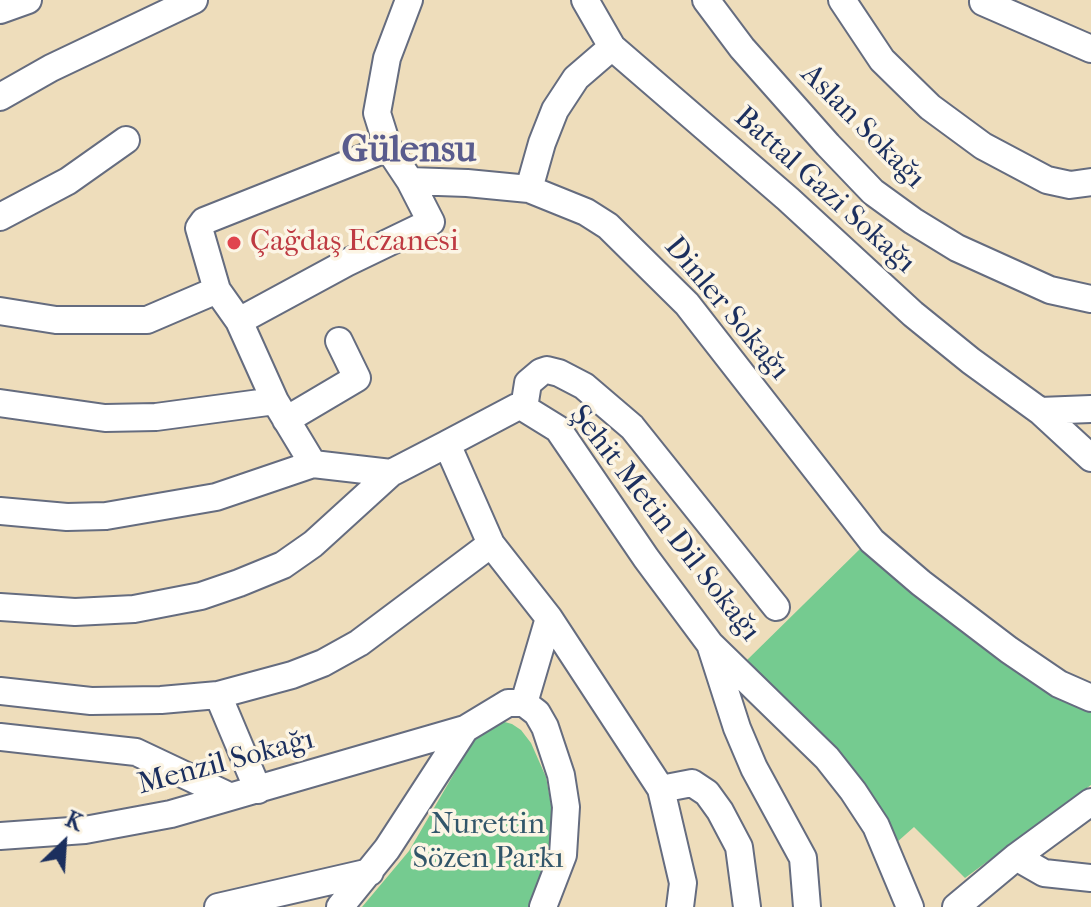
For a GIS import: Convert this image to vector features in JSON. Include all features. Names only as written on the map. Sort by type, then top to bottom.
[{"type":"street","points":[[0,10],[28,0]]},
{"type":"street","points":[[0,97],[51,68],[194,0]]},
{"type":"street","points":[[239,321],[346,263],[431,222],[410,181],[388,148],[377,113],[387,58],[391,0]]},
{"type":"street","points":[[387,58],[409,0]]},
{"type":"street","name":"Battal Gazi Sokağı","points":[[585,0],[612,47],[788,199],[913,314],[1040,411],[1091,458]]},
{"type":"street","name":"Aslan Sokağı","points":[[706,0],[742,48],[873,192],[957,248],[1050,290],[1091,299]]},
{"type":"street","points":[[842,0],[882,60],[930,107],[983,146],[1047,180],[1070,185],[1091,182]]},
{"type":"street","points":[[983,2],[1091,49]]},
{"type":"street","points":[[529,189],[555,110],[576,78],[612,47]]},
{"type":"street","points":[[0,217],[68,181],[126,140]]},
{"type":"street","points":[[313,464],[280,410],[239,321],[217,290],[199,228],[204,221],[388,148]]},
{"type":"street","name":"Dinler Sokağı","points":[[410,181],[529,189],[596,218],[637,253],[687,304],[877,546],[1009,650],[1059,684],[1091,698]]},
{"type":"street","points":[[0,311],[56,320],[147,320],[217,290]]},
{"type":"street","points":[[0,403],[105,418],[280,410],[357,378],[339,341]]},
{"type":"street","points":[[524,408],[528,383],[541,372],[559,373],[584,386],[632,427],[776,607]]},
{"type":"street","name":"Şehit Metin Dil Sokağı","points":[[0,607],[75,612],[134,609],[201,596],[239,583],[283,565],[313,544],[391,473],[509,410],[524,408],[558,429],[646,558],[710,644],[827,758],[853,791],[876,826],[910,907]]},
{"type":"street","points":[[1040,411],[1091,409]]},
{"type":"street","points":[[447,444],[491,544],[549,618],[661,789],[683,883],[680,907]]},
{"type":"street","points":[[0,511],[67,517],[119,514],[216,497],[313,464],[391,473]]},
{"type":"street","points":[[0,691],[91,701],[218,695],[323,663],[359,643],[491,544]]},
{"type":"street","points":[[524,703],[549,618]]},
{"type":"street","points":[[710,644],[737,728],[754,768],[803,858],[807,907]]},
{"type":"street","points":[[218,695],[258,790]]},
{"type":"street","points":[[340,907],[370,872],[465,729],[508,703],[524,703],[537,713],[545,727],[561,775],[566,807],[563,855],[543,907]]},
{"type":"street","name":"Menzil Sokağı","points":[[0,836],[85,830],[171,814],[465,729]]},
{"type":"street","points":[[0,737],[136,752],[229,796]]},
{"type":"street","points":[[661,789],[692,783],[707,793],[739,847],[747,907]]},
{"type":"street","points":[[956,907],[1016,857],[1085,812]]},
{"type":"street","points":[[1016,857],[1044,873],[1091,878]]},
{"type":"street","points":[[218,907],[370,872]]},
{"type":"green space","points":[[862,547],[1091,707],[1091,785],[965,878],[914,827],[896,843],[745,662]]},
{"type":"green space","name":"Nurettin Sözen Parkı","points":[[501,721],[521,730],[531,743],[546,777],[554,821],[548,867],[529,907],[362,907],[409,851],[473,741],[488,726]]},
{"type":"place","name":"Çağdaş Eczanesi","points":[[234,243]]},
{"type":"district","name":"Gülensu","points":[[409,152]]}]
